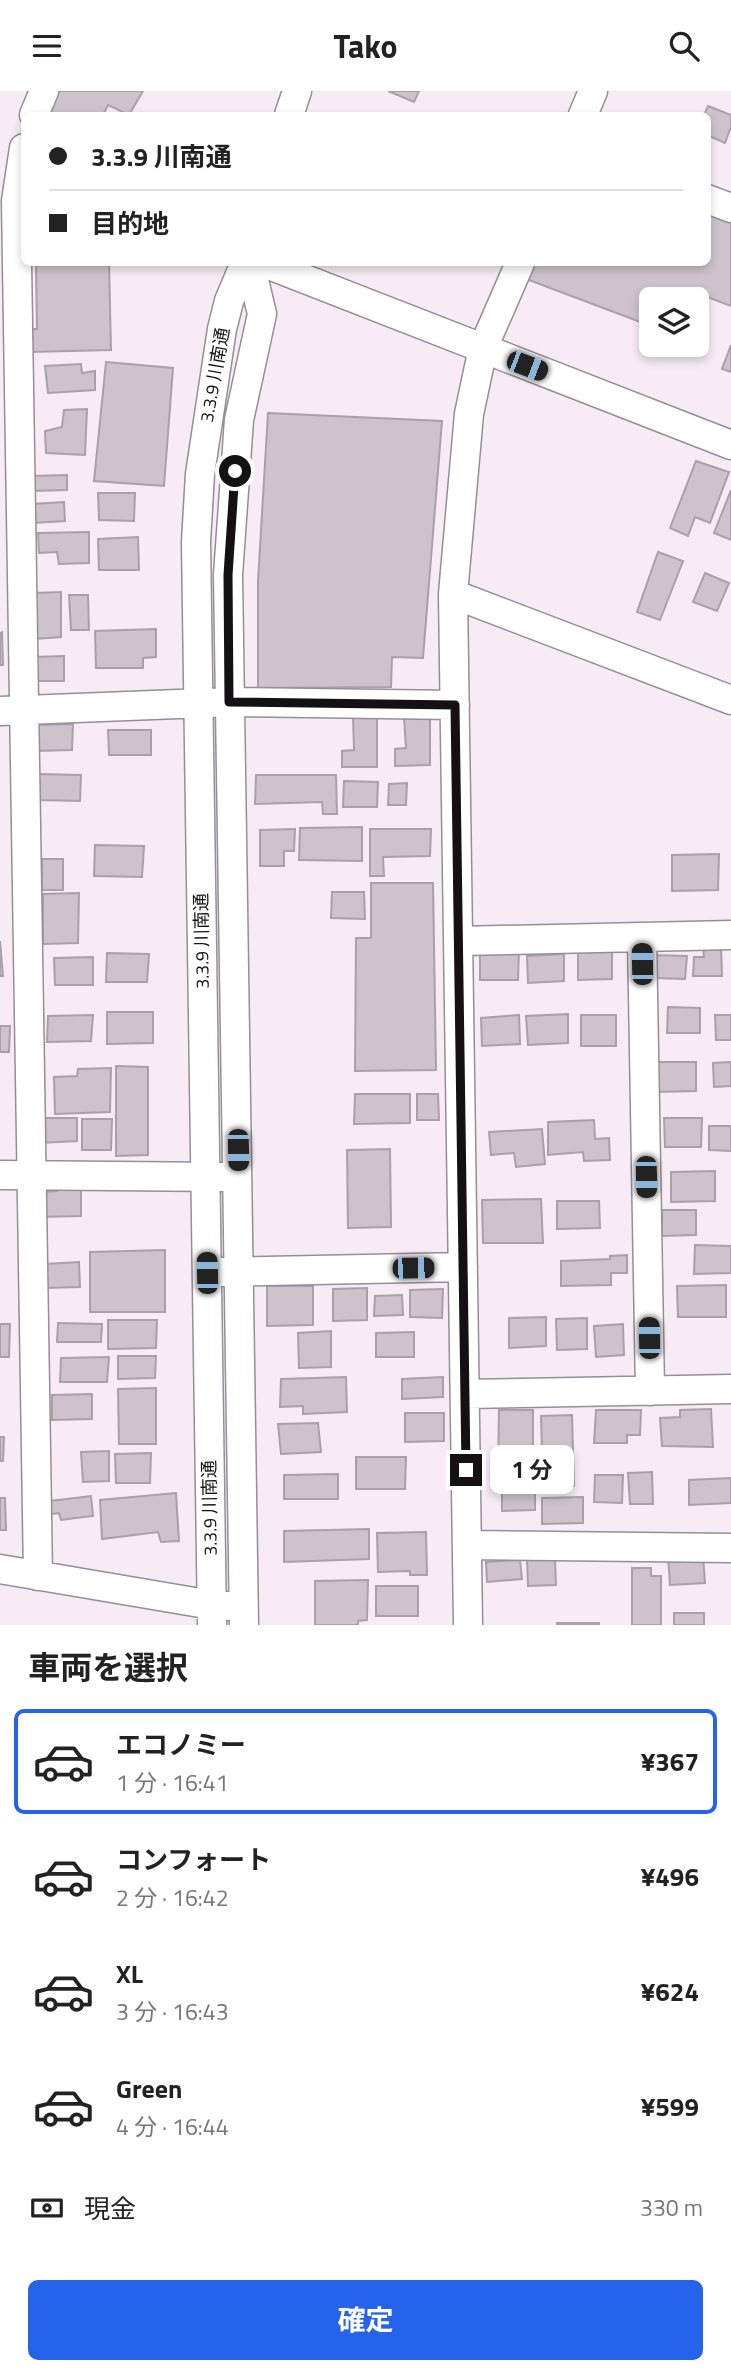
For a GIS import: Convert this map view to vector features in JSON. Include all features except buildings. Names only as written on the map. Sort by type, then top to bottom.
[{"type":"street","points":[[34,112],[44,91]]},
{"type":"street","points":[[290,112],[297,91]]},
{"type":"street","points":[[584,112],[593,91]]},
{"type":"street","points":[[17,158],[9,347],[12,711],[32,1175],[38,1576]]},
{"type":"street","points":[[711,200],[731,208]]},
{"type":"street","name":"3.3.9 川南通","points":[[212,1615],[196,543],[200,474],[222,329],[229,301],[246,266]]},
{"type":"street","name":"3.3.9 川南通","points":[[244,1616],[228,575],[240,420],[262,314],[249,266]]},
{"type":"street","points":[[272,266],[731,445]]},
{"type":"street","points":[[468,1625],[453,594],[469,414],[483,348],[519,266]]},
{"type":"street","points":[[453,594],[731,700]]},
{"type":"street","points":[[12,711],[229,702],[455,705]]},
{"type":"street","points":[[458,941],[731,935]]},
{"type":"street","points":[[642,937],[650,1391]]},
{"type":"street","points":[[0,1175],[239,1177]]},
{"type":"street","points":[[207,1273],[463,1267]]},
{"type":"street","points":[[465,1394],[731,1389]]},
{"type":"street","points":[[467,1545],[731,1548]]},
{"type":"street","points":[[0,1569],[212,1615],[244,1616]]},
{"type":"route","points":[[235,471],[228,575],[229,702],[455,705],[466,1470]]}]
